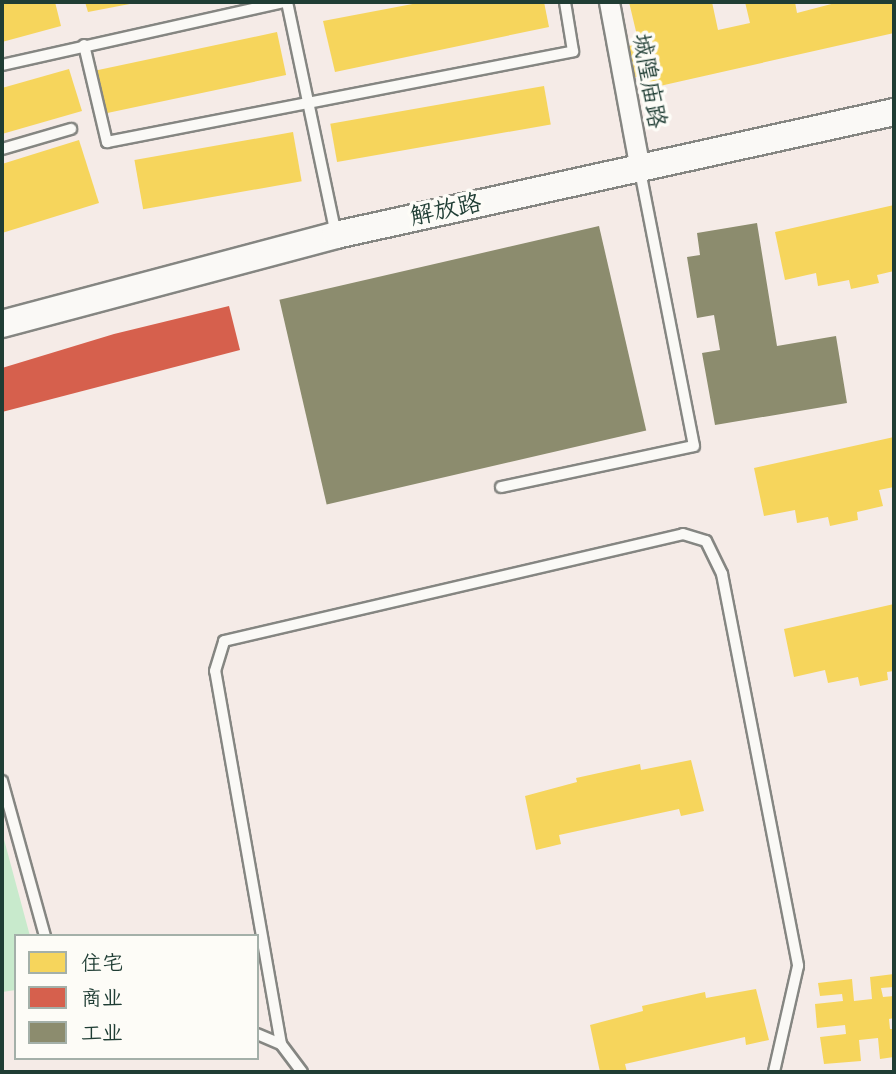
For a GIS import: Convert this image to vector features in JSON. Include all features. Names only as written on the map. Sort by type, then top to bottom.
[{"type":"street","name":"城隍庙路","points":[[609,2],[640,169]]},
{"type":"street","name":"解放路","points":[[2,324],[336,235],[894,112]]},
{"type":"lane","points":[[2,65],[285,2],[336,235]]},
{"type":"lane","points":[[83,45],[107,142],[573,51],[565,2]]},
{"type":"lane","points":[[2,149],[71,129]]},
{"type":"lane","points":[[501,487],[694,446],[640,169]]},
{"type":"lane","points":[[302,1072],[281,1044],[215,671],[223,641],[682,534],[706,541],[722,574],[798,966],[774,1072]]},
{"type":"lane","points":[[2,781],[44,934]]},
{"type":"lane","points":[[259,1035],[281,1044]]},
{"type":"green space","points":[[2,832],[29,934],[14,934],[14,990],[2,992]]},
{"type":"building: 住宅","points":[[2,2],[55,2],[61,26],[2,42]]},
{"type":"building: 住宅","points":[[85,2],[135,2],[135,3],[88,12]]},
{"type":"building: 住宅","points":[[423,2],[544,2],[549,27],[335,72],[323,21]]},
{"type":"building: 住宅","points":[[629,2],[712,2],[718,30],[750,23],[745,2],[795,2],[797,13],[839,2],[894,2],[894,33],[642,90],[639,76],[632,78],[624,47],[639,44]]},
{"type":"building: 住宅","points":[[277,32],[286,75],[106,113],[97,70]]},
{"type":"building: 住宅","points":[[69,69],[82,111],[2,134],[2,88]]},
{"type":"building: 住宅","points":[[544,86],[551,124],[337,162],[330,124]]},
{"type":"building: 住宅","points":[[293,132],[302,181],[143,209],[134,160]]},
{"type":"building: 住宅","points":[[79,140],[99,203],[2,233],[2,164]]},
{"type":"building: 住宅","points":[[894,205],[894,271],[877,275],[879,283],[851,289],[849,280],[818,286],[816,273],[785,280],[775,232]]},
{"type":"building: 住宅","points":[[894,437],[894,487],[879,490],[883,506],[857,512],[858,520],[830,526],[828,517],[797,523],[795,510],[764,516],[754,468]]},
{"type":"building: 住宅","points":[[894,604],[894,671],[887,672],[888,680],[860,686],[858,677],[828,683],[825,670],[794,677],[784,629]]},
{"type":"building: 住宅","points":[[691,760],[704,811],[681,816],[679,809],[559,835],[561,844],[536,850],[525,796],[577,782],[576,778],[640,764],[641,770]]},
{"type":"building: 住宅","points":[[894,974],[894,987],[881,988],[883,997],[894,996],[894,1018],[889,1019],[890,1029],[894,1029],[894,1057],[880,1059],[878,1038],[859,1040],[861,1061],[824,1064],[820,1037],[846,1034],[845,1025],[817,1028],[815,1004],[843,1001],[842,994],[820,996],[818,983],[852,979],[854,1001],[872,999],[870,977]]},
{"type":"building: 住宅","points":[[756,989],[769,1040],[746,1045],[745,1037],[625,1064],[627,1072],[600,1072],[590,1025],[643,1011],[642,1006],[705,992],[706,998]]},
{"type":"building: 商业","points":[[229,306],[240,350],[2,412],[2,368],[114,334]]},
{"type":"building: 工业","points":[[757,223],[777,346],[836,336],[847,403],[715,425],[702,353],[720,350],[714,315],[697,318],[687,257],[700,255],[697,233]]},
{"type":"building: 工业","points":[[599,226],[646,431],[327,504],[279,300]]}]
